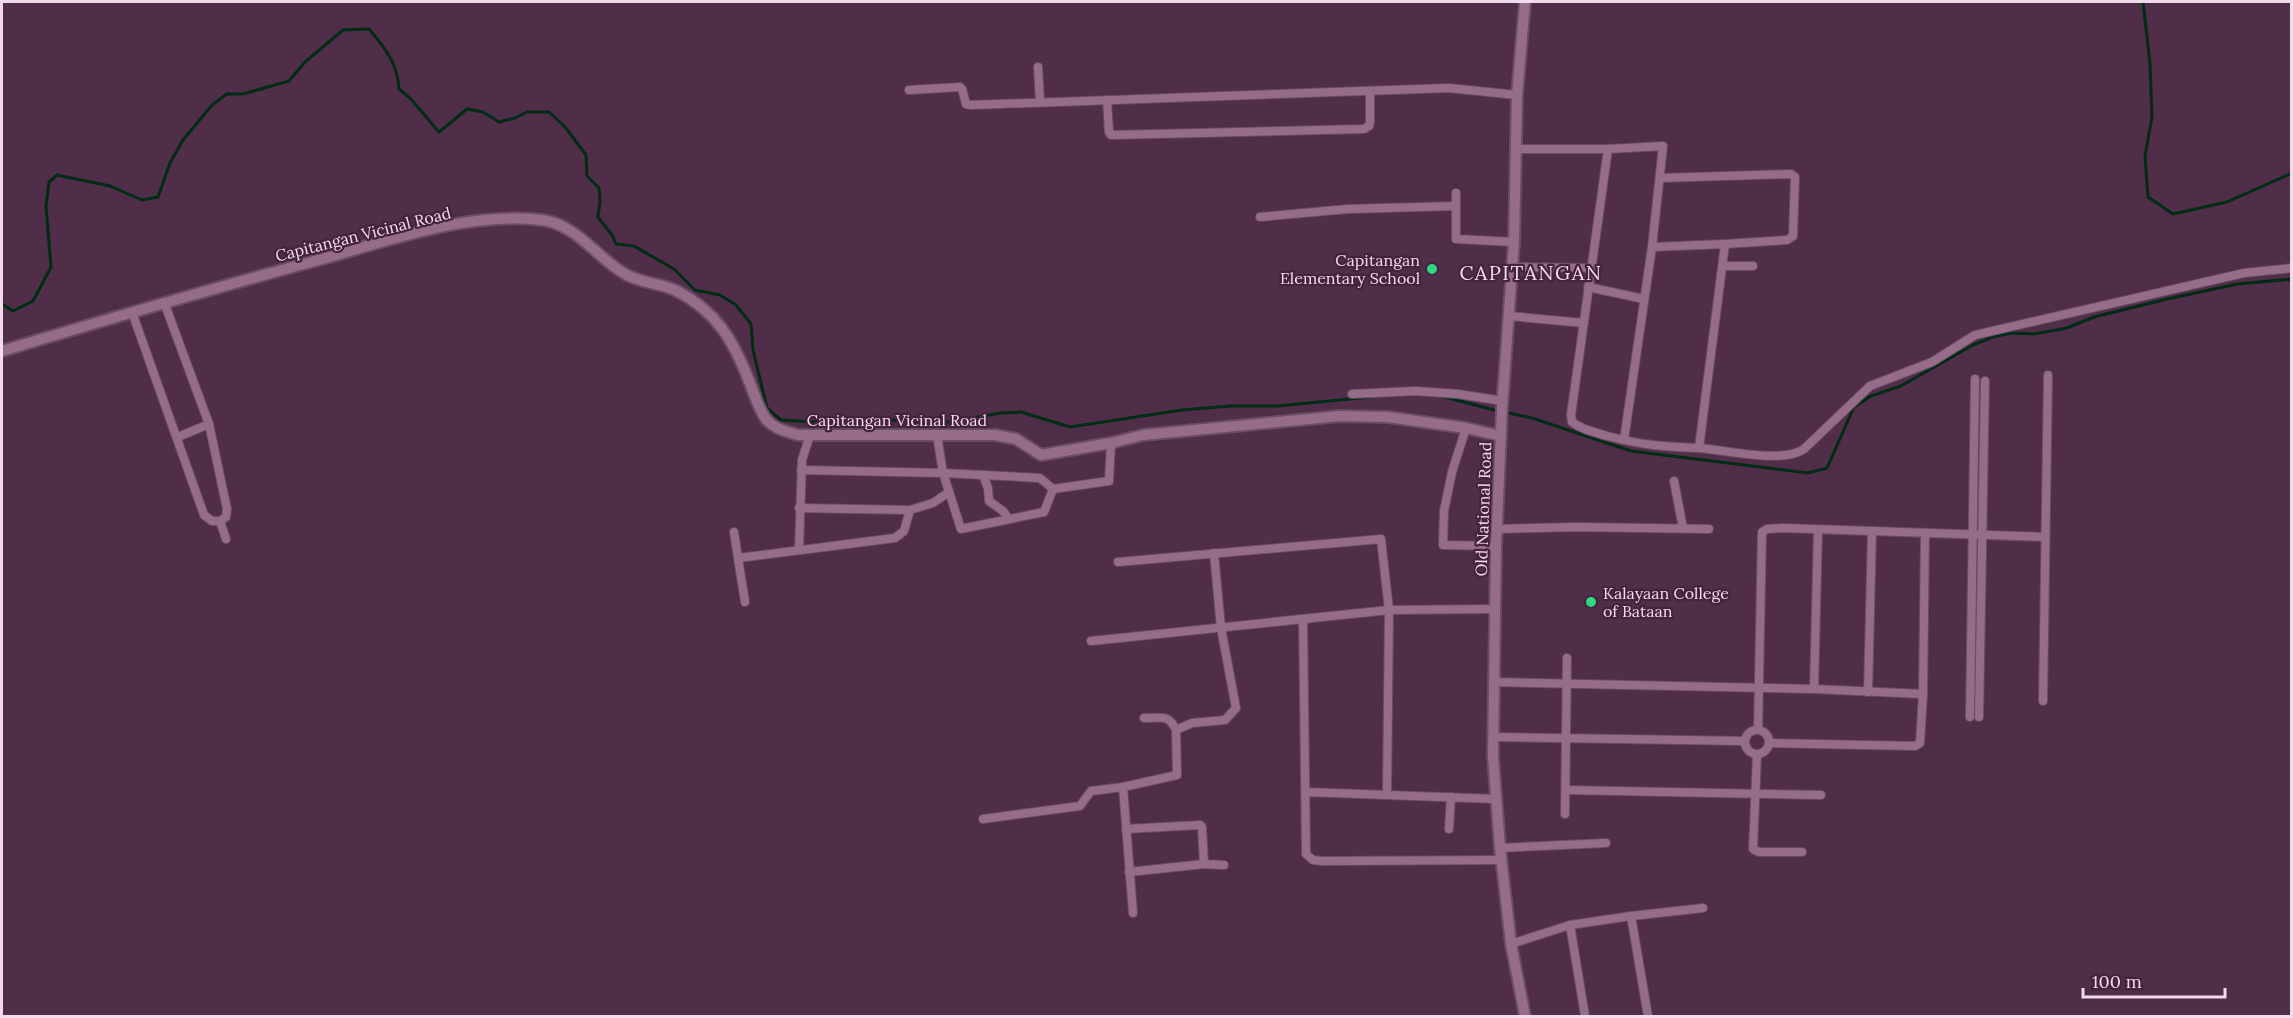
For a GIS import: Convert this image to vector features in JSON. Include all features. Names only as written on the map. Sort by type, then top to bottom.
[{"type":"street","name":"Old National Road","points":[[1525,2],[1517,94],[1514,242],[1502,404],[1496,529],[1493,737],[1501,860],[1511,944],[1525,1017]]},
{"type":"street","points":[[1038,67],[1040,102]]},
{"type":"street","points":[[909,90],[960,87],[966,104],[971,105],[1449,88],[1517,94]]},
{"type":"street","points":[[1107,100],[1109,132],[1117,137],[1364,129],[1369,126],[1370,122],[1370,91]]},
{"type":"street","points":[[1515,148],[1608,149],[1663,146],[1652,247],[1624,440]]},
{"type":"street","points":[[1608,149],[1571,415],[1572,422],[1585,429],[1650,447],[1699,448],[1767,457],[1793,455],[1804,449],[1870,386],[1932,362],[1975,334],[2244,273],[2292,268]]},
{"type":"street","points":[[1652,247],[1787,240],[1793,236],[1795,177],[1791,174],[1661,178]]},
{"type":"street","points":[[1456,194],[1456,239],[1514,242]]},
{"type":"street","points":[[1260,218],[1348,209],[1456,206]]},
{"type":"street","name":"Capitangan Vicinal Road","points":[[2,351],[164,302],[409,235],[456,225],[503,219],[543,220],[565,226],[626,275],[675,290],[704,307],[726,332],[741,359],[765,418],[777,429],[798,435],[1006,437],[1016,440],[1041,456],[1143,435],[1340,416],[1388,417],[1466,428],[1501,436]]},
{"type":"street","points":[[1699,448],[1725,244]]},
{"type":"street","points":[[1723,266],[1753,266]]},
{"type":"street","points":[[1512,267],[1590,268]]},
{"type":"street","points":[[1588,287],[1644,299]]},
{"type":"street","points":[[132,312],[204,515],[212,521],[219,521],[226,517],[227,509],[209,424],[164,302]]},
{"type":"street","points":[[1509,316],[1584,323]]},
{"type":"street","points":[[2043,701],[2048,375]]},
{"type":"street","points":[[1970,717],[1975,379]]},
{"type":"street","points":[[1979,717],[1985,381]]},
{"type":"street","points":[[1352,394],[1416,391],[1458,394],[1502,404]]},
{"type":"street","points":[[178,437],[209,424]]},
{"type":"street","points":[[1466,428],[1452,472],[1444,511],[1443,545],[1496,546]]},
{"type":"street","points":[[799,549],[801,470],[810,435]]},
{"type":"street","points":[[938,435],[943,473],[961,529],[1044,512],[1053,489]]},
{"type":"street","points":[[801,470],[1040,478],[1053,489],[1109,481],[1111,443]]},
{"type":"street","points":[[983,475],[988,488],[989,501],[1003,511],[1009,519]]},
{"type":"street","points":[[1674,481],[1683,528]]},
{"type":"street","points":[[799,508],[910,510],[933,503],[949,492]]},
{"type":"street","points":[[738,558],[895,538],[904,531],[910,510]]},
{"type":"street","points":[[219,521],[226,539]]},
{"type":"street","points":[[1496,529],[1683,528],[1709,530]]},
{"type":"street","points":[[1758,730],[1762,532],[1767,529],[2045,537]]},
{"type":"street","points":[[1814,689],[1818,530]]},
{"type":"street","points":[[1868,692],[1872,531]]},
{"type":"street","points":[[734,532],[745,602]]},
{"type":"street","points":[[1770,743],[1915,746],[1920,743],[1922,737],[1925,532]]},
{"type":"street","points":[[1118,562],[1381,539],[1389,610],[1387,795]]},
{"type":"street","points":[[1176,730],[1192,723],[1225,720],[1236,708],[1221,628],[1214,553]]},
{"type":"street","points":[[1091,641],[1389,610],[1494,609]]},
{"type":"street","points":[[1303,619],[1306,854],[1313,860],[1501,860]]},
{"type":"street","points":[[1565,814],[1567,658]]},
{"type":"street","points":[[1494,682],[1814,689],[1923,694]]},
{"type":"street","points":[[983,819],[1080,806],[1091,791],[1123,787],[1178,775],[1176,730],[1172,721],[1166,718],[1144,718]]},
{"type":"street","points":[[1758,730],[1765,732],[1770,743],[1764,753],[1757,755],[1747,749],[1745,741],[1750,732],[1758,730]]},
{"type":"street","points":[[1493,737],[1745,741]]},
{"type":"street","points":[[1757,755],[1753,849],[1760,852],[1802,852]]},
{"type":"street","points":[[1123,787],[1133,913]]},
{"type":"street","points":[[1566,790],[1821,795]]},
{"type":"street","points":[[1306,792],[1496,799]]},
{"type":"street","points":[[1449,829],[1451,797]]},
{"type":"street","points":[[1126,829],[1200,825],[1204,864]]},
{"type":"street","points":[[1500,848],[1606,843]]},
{"type":"street","points":[[1129,872],[1204,864],[1224,866]]},
{"type":"street","points":[[1511,944],[1570,925],[1703,908]]},
{"type":"street","points":[[1631,916],[1648,1017]]},
{"type":"street","points":[[1570,925],[1585,1017]]},
{"type":"waterway","points":[[2143,2],[2150,63],[2152,117],[2145,156],[2148,197],[2173,214],[2227,202],[2292,173]]},
{"type":"waterway","points":[[2,304],[13,311],[33,301],[51,267],[46,206],[49,182],[57,175],[110,186],[142,200],[158,197],[170,163],[183,140],[212,105],[227,94],[243,94],[289,81],[305,62],[343,30],[369,29],[393,64],[399,89],[411,99],[439,132],[467,109],[483,112],[499,122],[527,112],[549,112],[565,127],[586,155],[587,176],[599,188],[598,217],[616,244],[634,246],[674,269],[695,290],[720,295],[736,305],[751,324],[753,350],[767,408],[781,420],[832,423],[854,419],[885,419],[922,424],[1021,412],[1070,427],[1182,410],[1231,406],[1277,406],[1371,397]]},
{"type":"waterway","points":[[1505,412],[1532,418],[1631,451],[1808,473],[1827,468],[1854,407],[1871,396],[1901,386],[1973,345],[2011,333],[2034,334],[2067,328],[2094,317],[2238,284],[2292,279]]},
{"type":"waterway","points":[[1441,396],[1498,411]]},
{"type":"place","name":"Capitangan Elementary School","points":[[1432,269]]},
{"type":"place","name":"Kalayaan College of Bataan","points":[[1591,602]]},
{"type":"district","name":"CAPITANGAN","points":[[1531,272]]}]
